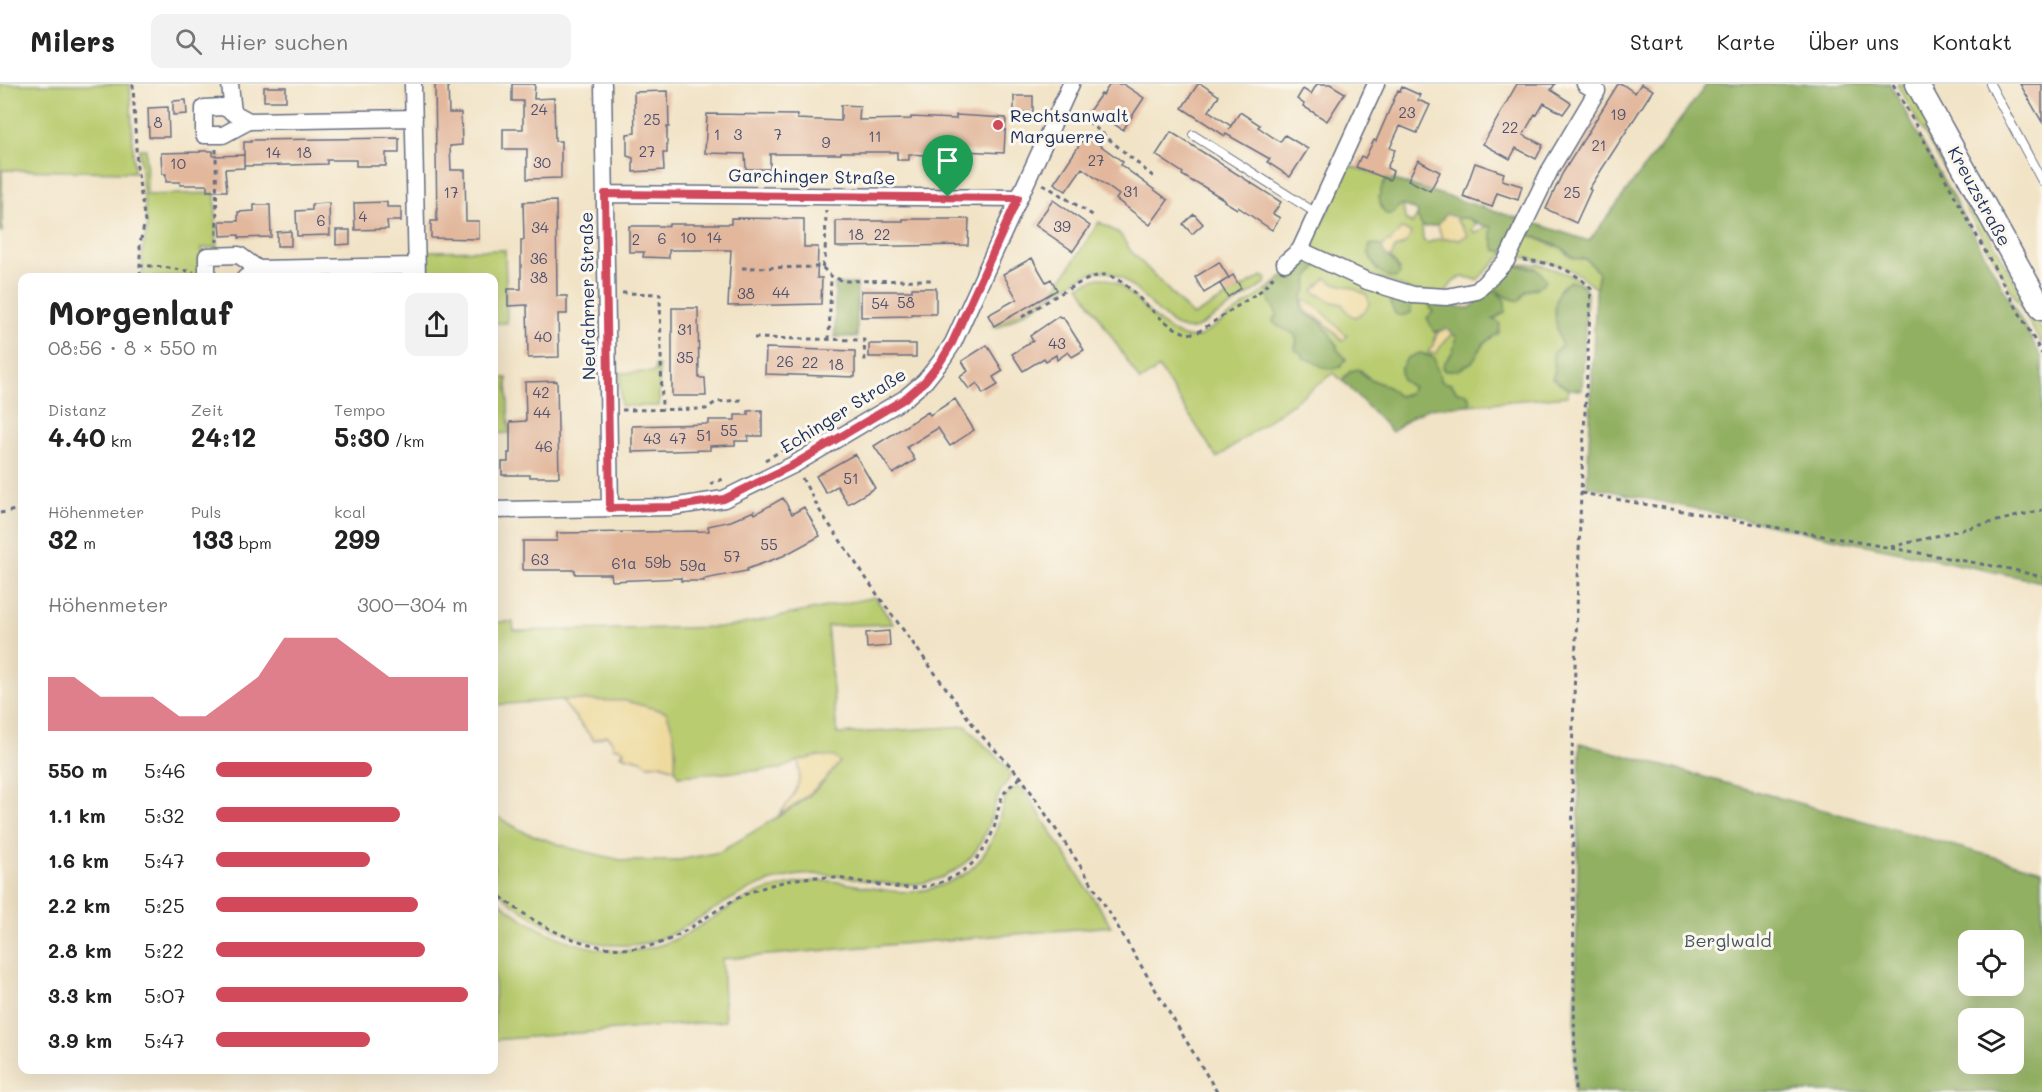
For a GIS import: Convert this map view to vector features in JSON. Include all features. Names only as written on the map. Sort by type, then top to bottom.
[{"type":"main road","name":"Kreuzstraße","points":[[1917,84],[2042,309]]},
{"type":"street","points":[[230,84],[233,113]]},
{"type":"street","points":[[207,273],[207,256],[217,255],[239,255],[252,273],[416,272],[413,84]]},
{"type":"street","name":"Neufahrner Straße","points":[[603,84],[610,508]]},
{"type":"street","name":"Echinger Straße","points":[[498,510],[672,507],[724,499],[793,465],[904,399],[925,381],[952,343],[1071,84]]},
{"type":"street","points":[[1285,263],[1300,250],[1376,84]]},
{"type":"street","points":[[1300,250],[1366,281],[1413,295],[1447,297],[1477,291],[1506,261],[1550,170],[1595,86]]},
{"type":"street","points":[[249,121],[224,135],[204,135],[204,108],[223,107],[249,121],[414,118]]},
{"type":"street","name":"Garchinger Straße","points":[[605,194],[1018,198]]},
{"type":"lane","points":[[1990,84],[2042,181]]},
{"type":"lane","points":[[1192,135],[1316,213]]},
{"type":"path","points":[[133,84],[137,168],[145,222],[140,243],[140,273]]},
{"type":"path","points":[[1893,84],[2042,354]]},
{"type":"path","points":[[1059,110],[1090,123],[1156,179]]},
{"type":"path","points":[[216,135],[217,255]]},
{"type":"path","points":[[1029,175],[1094,216]]},
{"type":"path","points":[[822,267],[825,260],[826,196]]},
{"type":"path","points":[[1506,261],[1525,260],[1568,270],[1576,274],[1591,289],[1572,755],[1575,1092]]},
{"type":"path","points":[[1022,317],[1078,284],[1099,275],[1105,275],[1125,286],[1168,324],[1188,334],[1198,332],[1262,290],[1285,263]]},
{"type":"path","points":[[139,266],[156,266],[196,273]]},
{"type":"path","points":[[742,268],[822,267],[831,276],[843,281],[933,280]]},
{"type":"path","points":[[829,340],[831,276]]},
{"type":"path","points":[[606,292],[660,294],[662,410]]},
{"type":"path","points":[[754,338],[864,340],[865,362]]},
{"type":"path","points":[[655,360],[661,360]]},
{"type":"path","points":[[608,410],[706,409],[716,402],[741,400]]},
{"type":"path","points":[[756,464],[807,436]]},
{"type":"path","points":[[793,465],[820,511],[879,597],[979,733],[1021,777],[1089,879],[1217,1092]]},
{"type":"path","points":[[709,484],[736,476]]},
{"type":"path","points":[[1581,493],[2010,569],[2042,577]]},
{"type":"path","points":[[0,513],[18,510]]},
{"type":"path","points":[[1889,548],[2042,510]]},
{"type":"path","points":[[498,894],[509,904],[554,931],[597,946],[617,948],[657,945],[740,897],[785,881],[820,877],[894,888],[929,887],[961,873],[972,864],[985,847],[1002,796],[1021,777]]},
{"type":"green space","points":[[0,84],[130,84],[134,172],[2,170],[2,232],[0,232]]},
{"type":"green space","points":[[1707,84],[1890,84],[2042,358],[2042,582],[1587,486],[1596,289],[1599,273],[1586,259],[1573,257],[1560,247],[1527,234],[1531,222],[1589,241]]},
{"type":"green space","points":[[1897,84],[1906,84],[2042,331],[2042,345]]},
{"type":"green space","points":[[139,149],[146,149],[147,195],[215,193],[217,247],[202,248],[202,273],[143,273],[142,254],[147,228]]},
{"type":"green space","points":[[1350,166],[1388,178],[1382,187],[1380,196],[1383,210],[1386,214],[1392,214],[1397,206],[1403,206],[1405,218],[1412,224],[1417,216],[1422,226],[1423,240],[1427,243],[1438,239],[1461,239],[1462,226],[1456,220],[1457,218],[1468,218],[1476,224],[1472,230],[1474,232],[1477,233],[1488,226],[1493,227],[1491,234],[1495,250],[1506,252],[1477,280],[1466,277],[1458,279],[1446,293],[1415,292],[1315,252],[1311,245]],"holes":[[[1401,229],[1410,233],[1402,246],[1395,248],[1391,258],[1400,270],[1377,271],[1368,252],[1376,244],[1382,247],[1386,242],[1390,243]]]},
{"type":"green space","points":[[1388,178],[1520,219],[1506,252],[1495,250],[1491,234],[1492,227],[1481,225],[1468,218],[1457,218],[1446,214],[1438,225],[1425,227],[1422,226],[1417,216],[1418,212],[1411,208],[1400,205],[1392,214],[1386,214],[1381,205],[1380,196],[1382,187]]},
{"type":"green space","points":[[1099,222],[1120,234],[1130,250],[1193,316],[1262,276],[1266,278],[1265,284],[1197,328],[1184,329],[1164,317],[1123,279],[1112,273],[1095,272],[1076,280],[998,328],[992,327],[1057,290],[1056,288]]},
{"type":"green space","points":[[1527,234],[1561,247],[1570,257],[1586,259],[1599,273],[1596,289],[1569,269],[1549,262],[1516,256]]},
{"type":"green space","points":[[1376,244],[1382,247],[1397,266],[1400,274],[1396,278],[1385,275],[1375,266],[1368,252],[1370,245]]},
{"type":"green space","points":[[505,250],[507,323],[498,323],[498,273],[427,273],[427,251]]},
{"type":"green space","points":[[1310,258],[1318,263],[1309,277],[1302,297],[1301,309],[1322,323],[1337,345],[1337,349],[1346,359],[1341,367],[1334,369],[1324,368],[1303,358],[1300,352],[1295,350],[1297,341],[1295,335],[1273,322],[1278,316],[1270,302],[1268,289],[1295,266]]},
{"type":"green space","points":[[1318,263],[1433,300],[1430,308],[1433,312],[1430,315],[1434,332],[1439,331],[1434,338],[1433,346],[1440,346],[1453,334],[1458,337],[1452,353],[1445,362],[1443,368],[1445,371],[1462,368],[1472,362],[1484,343],[1492,337],[1496,322],[1493,320],[1502,314],[1503,299],[1488,288],[1491,285],[1504,296],[1519,301],[1526,291],[1538,288],[1536,268],[1513,265],[1538,264],[1573,276],[1585,286],[1570,282],[1559,290],[1557,318],[1562,345],[1555,351],[1553,358],[1555,368],[1552,378],[1569,389],[1567,396],[1467,405],[1471,400],[1465,392],[1457,392],[1451,384],[1442,382],[1432,356],[1420,353],[1407,358],[1401,369],[1402,380],[1413,387],[1409,393],[1398,396],[1369,378],[1361,370],[1351,371],[1344,377],[1343,382],[1334,373],[1217,458],[1159,368],[1140,381],[1079,286],[1099,278],[1113,281],[1124,288],[1159,322],[1185,337],[1199,337],[1268,289],[1269,298],[1279,316],[1277,326],[1295,335],[1297,341],[1295,346],[1300,352],[1311,358],[1346,359],[1337,349],[1337,345],[1322,323],[1301,309],[1302,296],[1309,277]],"holes":[[[1326,278],[1333,283],[1350,287],[1369,304],[1364,312],[1354,317],[1342,304],[1330,301],[1313,291]],[[1303,304],[1316,307],[1347,336],[1342,341],[1323,321],[1305,311]]]},
{"type":"green space","points":[[1513,265],[1536,269],[1546,280],[1543,285],[1526,291],[1519,301],[1504,296],[1491,285]]},
{"type":"green space","points":[[1570,281],[1585,286],[1587,293],[1582,390],[1569,389],[1552,378],[1555,373],[1553,353],[1562,345],[1557,329],[1556,301],[1558,293]]},
{"type":"green space","points":[[835,284],[857,284],[857,337],[835,337]]},
{"type":"green space","points":[[1488,288],[1505,301],[1505,312],[1493,319],[1500,324],[1499,333],[1484,343],[1472,362],[1458,370],[1445,371],[1443,365],[1452,353],[1457,337],[1446,329],[1434,332],[1427,318],[1433,312],[1429,303],[1447,301],[1456,307],[1470,308],[1477,302],[1479,293]]},
{"type":"green space","points":[[1394,296],[1411,302],[1411,313],[1401,316],[1395,314],[1390,303]]},
{"type":"green space","points":[[1420,353],[1435,358],[1442,382],[1451,384],[1457,392],[1466,393],[1471,400],[1470,403],[1430,408],[1414,415],[1392,432],[1342,380],[1351,371],[1358,369],[1366,377],[1388,387],[1398,396],[1409,394],[1413,387],[1402,380],[1401,369],[1407,358]]},
{"type":"green space","points":[[655,365],[659,365],[659,406],[621,406],[620,373],[655,372]]},
{"type":"green space","points":[[498,378],[507,378],[509,433],[498,434]]},
{"type":"green space","points":[[875,597],[893,624],[827,626],[837,734],[967,726],[1010,773],[981,843],[970,858],[955,871],[927,882],[890,884],[812,874],[777,880],[747,891],[675,932],[652,941],[628,945],[603,944],[556,929],[533,917],[498,891],[498,817],[524,832],[570,848],[625,861],[674,861],[720,852],[799,804],[819,787],[840,762],[819,756],[798,761],[781,769],[678,776],[675,769],[676,751],[666,712],[625,701],[561,700],[498,705],[498,622],[513,622],[514,631],[728,627]]},
{"type":"green space","name":"Berglwald","points":[[1580,743],[2042,870],[2042,1092],[1574,1092]]},
{"type":"green space","points":[[1018,787],[1022,788],[1028,796],[1111,926],[722,959],[725,1021],[498,1040],[498,900],[513,912],[557,937],[605,950],[630,951],[654,947],[678,938],[749,897],[787,885],[825,880],[885,890],[922,891],[947,883],[975,866],[993,836],[1005,798],[1010,791]]},
{"type":"sand","points":[[1446,214],[1457,218],[1456,220],[1468,235],[1461,239],[1442,239],[1438,225]]},
{"type":"sand","points":[[1401,229],[1411,233],[1405,243],[1395,248],[1391,258],[1385,255],[1382,247],[1386,242],[1390,242]]},
{"type":"sand","points":[[1326,278],[1333,283],[1350,287],[1367,295],[1369,304],[1364,313],[1354,317],[1342,304],[1330,301],[1313,291]]},
{"type":"sand","points":[[1303,300],[1321,310],[1347,336],[1343,341],[1323,321],[1305,311]]},
{"type":"sand","points":[[1446,329],[1453,334],[1436,354],[1428,352],[1438,333]]},
{"type":"sand","points":[[561,700],[626,701],[666,712],[674,740],[675,769],[660,764],[648,765],[641,760],[621,755],[624,751],[613,747],[607,735],[594,740]]},
{"type":"sand","points":[[819,756],[834,757],[840,762],[812,792],[778,816],[792,797],[798,784],[798,761]]},
{"type":"building","points":[[435,84],[448,84],[449,113],[461,113],[462,145],[450,146],[451,170],[465,170],[466,221],[479,221],[479,239],[431,238],[431,221],[437,221]]},
{"type":"building","points":[[512,84],[535,84],[534,99],[554,98],[555,141],[561,141],[561,178],[527,179],[527,149],[503,149],[503,129],[523,129],[523,101],[512,101]]},
{"type":"building","points":[[1110,84],[1123,84],[1144,98],[1123,130],[1103,117],[1100,123],[1087,114]]},
{"type":"building","points":[[1198,84],[1219,96],[1209,111],[1231,126],[1240,112],[1280,142],[1285,135],[1308,149],[1290,177],[1267,162],[1270,159],[1226,134],[1225,136],[1182,108]]},
{"type":"building","points":[[1317,84],[1330,84],[1345,93],[1327,121],[1303,106],[1304,104],[1297,99],[1303,89],[1311,94]]},
{"type":"building","points":[[1517,84],[1555,84],[1551,90],[1571,103],[1563,114],[1544,103],[1537,115],[1535,114],[1523,135],[1543,145],[1536,159],[1516,148],[1510,159],[1483,144]]},
{"type":"building","points":[[1618,84],[1622,84],[1635,93],[1641,84],[1653,90],[1589,189],[1591,190],[1576,223],[1546,209],[1562,174]]},
{"type":"building","points":[[2020,84],[2042,84],[2042,122]]},
{"type":"building","points":[[264,87],[286,87],[286,101],[264,101]]},
{"type":"building","points":[[1402,87],[1420,95],[1418,100],[1430,105],[1417,133],[1400,126],[1390,148],[1395,150],[1387,168],[1393,171],[1390,180],[1356,167],[1361,156],[1365,158],[1374,140],[1376,141],[1398,90],[1400,91]]},
{"type":"building","points":[[668,91],[669,127],[667,127],[667,153],[663,153],[664,170],[633,172],[633,158],[627,156],[627,134],[635,133],[634,92]]},
{"type":"building","points":[[1014,96],[1033,96],[1033,112],[1014,113]]},
{"type":"building","points":[[186,100],[187,114],[173,115],[173,101]]},
{"type":"building","points":[[841,105],[860,106],[859,120],[911,119],[911,117],[956,119],[956,115],[1006,118],[1004,153],[942,150],[942,156],[909,154],[909,160],[897,160],[897,152],[770,154],[770,169],[746,169],[745,154],[705,153],[707,114],[797,115],[797,119],[841,121]]},
{"type":"building","points":[[168,107],[169,137],[149,137],[148,108]]},
{"type":"building","points":[[1171,132],[1281,202],[1273,214],[1280,218],[1272,230],[1238,207],[1237,209],[1182,175],[1183,173],[1156,155]]},
{"type":"building","points":[[1086,135],[1123,162],[1121,165],[1168,200],[1150,225],[1116,199],[1119,195],[1082,168],[1066,191],[1054,183]]},
{"type":"building","points":[[399,138],[399,153],[386,153],[386,166],[356,166],[356,160],[327,160],[327,164],[244,166],[244,142],[251,142],[251,140]]},
{"type":"building","points":[[213,151],[213,156],[244,155],[244,168],[225,169],[227,191],[207,191],[207,185],[180,185],[180,182],[166,182],[166,174],[162,174],[161,153]]},
{"type":"building","points":[[1418,160],[1440,172],[1430,191],[1408,180]]},
{"type":"building","points":[[1475,163],[1504,173],[1502,180],[1522,186],[1518,200],[1497,193],[1492,207],[1463,197]]},
{"type":"building","points":[[1053,200],[1090,226],[1073,251],[1035,225]]},
{"type":"building","points":[[556,201],[557,296],[567,296],[567,314],[558,314],[559,357],[528,358],[527,305],[508,306],[508,289],[521,289],[521,240],[524,240],[523,202]]},
{"type":"building","points":[[387,202],[387,207],[401,207],[401,221],[387,221],[388,229],[355,230],[354,203]]},
{"type":"building","points":[[329,203],[330,235],[297,236],[296,211],[312,210],[312,204]]},
{"type":"building","points":[[254,205],[270,205],[271,237],[221,236],[220,221],[238,221],[238,212],[254,211]]},
{"type":"building","points":[[1194,214],[1203,224],[1192,234],[1183,224]]},
{"type":"building","points":[[731,218],[804,219],[804,247],[818,247],[817,278],[822,278],[821,304],[728,306],[731,250],[669,250],[669,258],[643,257],[644,252],[629,252],[629,226],[731,224]]},
{"type":"building","points":[[903,219],[969,219],[968,245],[836,247],[836,221],[903,221]]},
{"type":"building","points":[[336,230],[350,230],[350,244],[336,245]]},
{"type":"building","points":[[291,231],[291,246],[277,246],[277,232]]},
{"type":"building","points":[[1032,258],[1046,282],[1051,279],[1057,290],[994,326],[988,315],[1017,299],[1003,274]]},
{"type":"building","points":[[1219,262],[1229,278],[1204,293],[1195,277]]},
{"type":"building","points":[[1233,275],[1241,288],[1228,297],[1220,284]]},
{"type":"building","points":[[912,288],[936,288],[936,314],[861,317],[861,291],[912,291]]},
{"type":"building","points":[[672,308],[698,308],[699,378],[705,378],[706,396],[672,396]]},
{"type":"building","points":[[1059,316],[1063,317],[1084,350],[1072,357],[1068,352],[1057,360],[1056,355],[1046,361],[1044,358],[1023,371],[1012,354],[1033,341],[1030,336]]},
{"type":"building","points":[[869,344],[916,344],[916,357],[869,357]]},
{"type":"building","points":[[987,345],[1003,371],[993,377],[998,385],[983,394],[977,383],[969,389],[960,377],[968,371],[962,361]]},
{"type":"building","points":[[766,348],[855,351],[855,377],[765,374]]},
{"type":"building","points":[[557,381],[559,477],[502,475],[502,462],[508,462],[508,453],[510,453],[510,422],[526,421],[525,382]]},
{"type":"building","points":[[955,399],[974,430],[950,446],[938,428],[907,447],[915,460],[893,474],[874,446],[928,412],[930,415]]},
{"type":"building","points":[[762,410],[762,436],[748,436],[748,441],[735,441],[735,445],[710,446],[710,450],[632,452],[632,426],[709,424],[709,420],[735,420],[735,415],[748,415],[748,411]]},
{"type":"building","points":[[855,454],[875,488],[848,504],[837,486],[826,493],[816,476]]},
{"type":"building","points":[[783,498],[792,514],[804,507],[820,536],[783,556],[747,569],[747,571],[704,579],[704,581],[681,581],[681,578],[612,581],[611,574],[575,574],[575,570],[523,570],[523,541],[557,541],[557,533],[709,531],[708,526],[731,521],[754,511],[755,514]]},
{"type":"building","points":[[889,631],[890,646],[867,648],[866,633]]},
{"type":"place","name":"Rechtsanwalt Marguerre","points":[[998,125]]},
{"type":"route","points":[[605,194],[948,197],[1018,198],[952,343],[925,381],[904,399],[823,448],[724,499],[672,507],[610,508],[605,194]]}]
